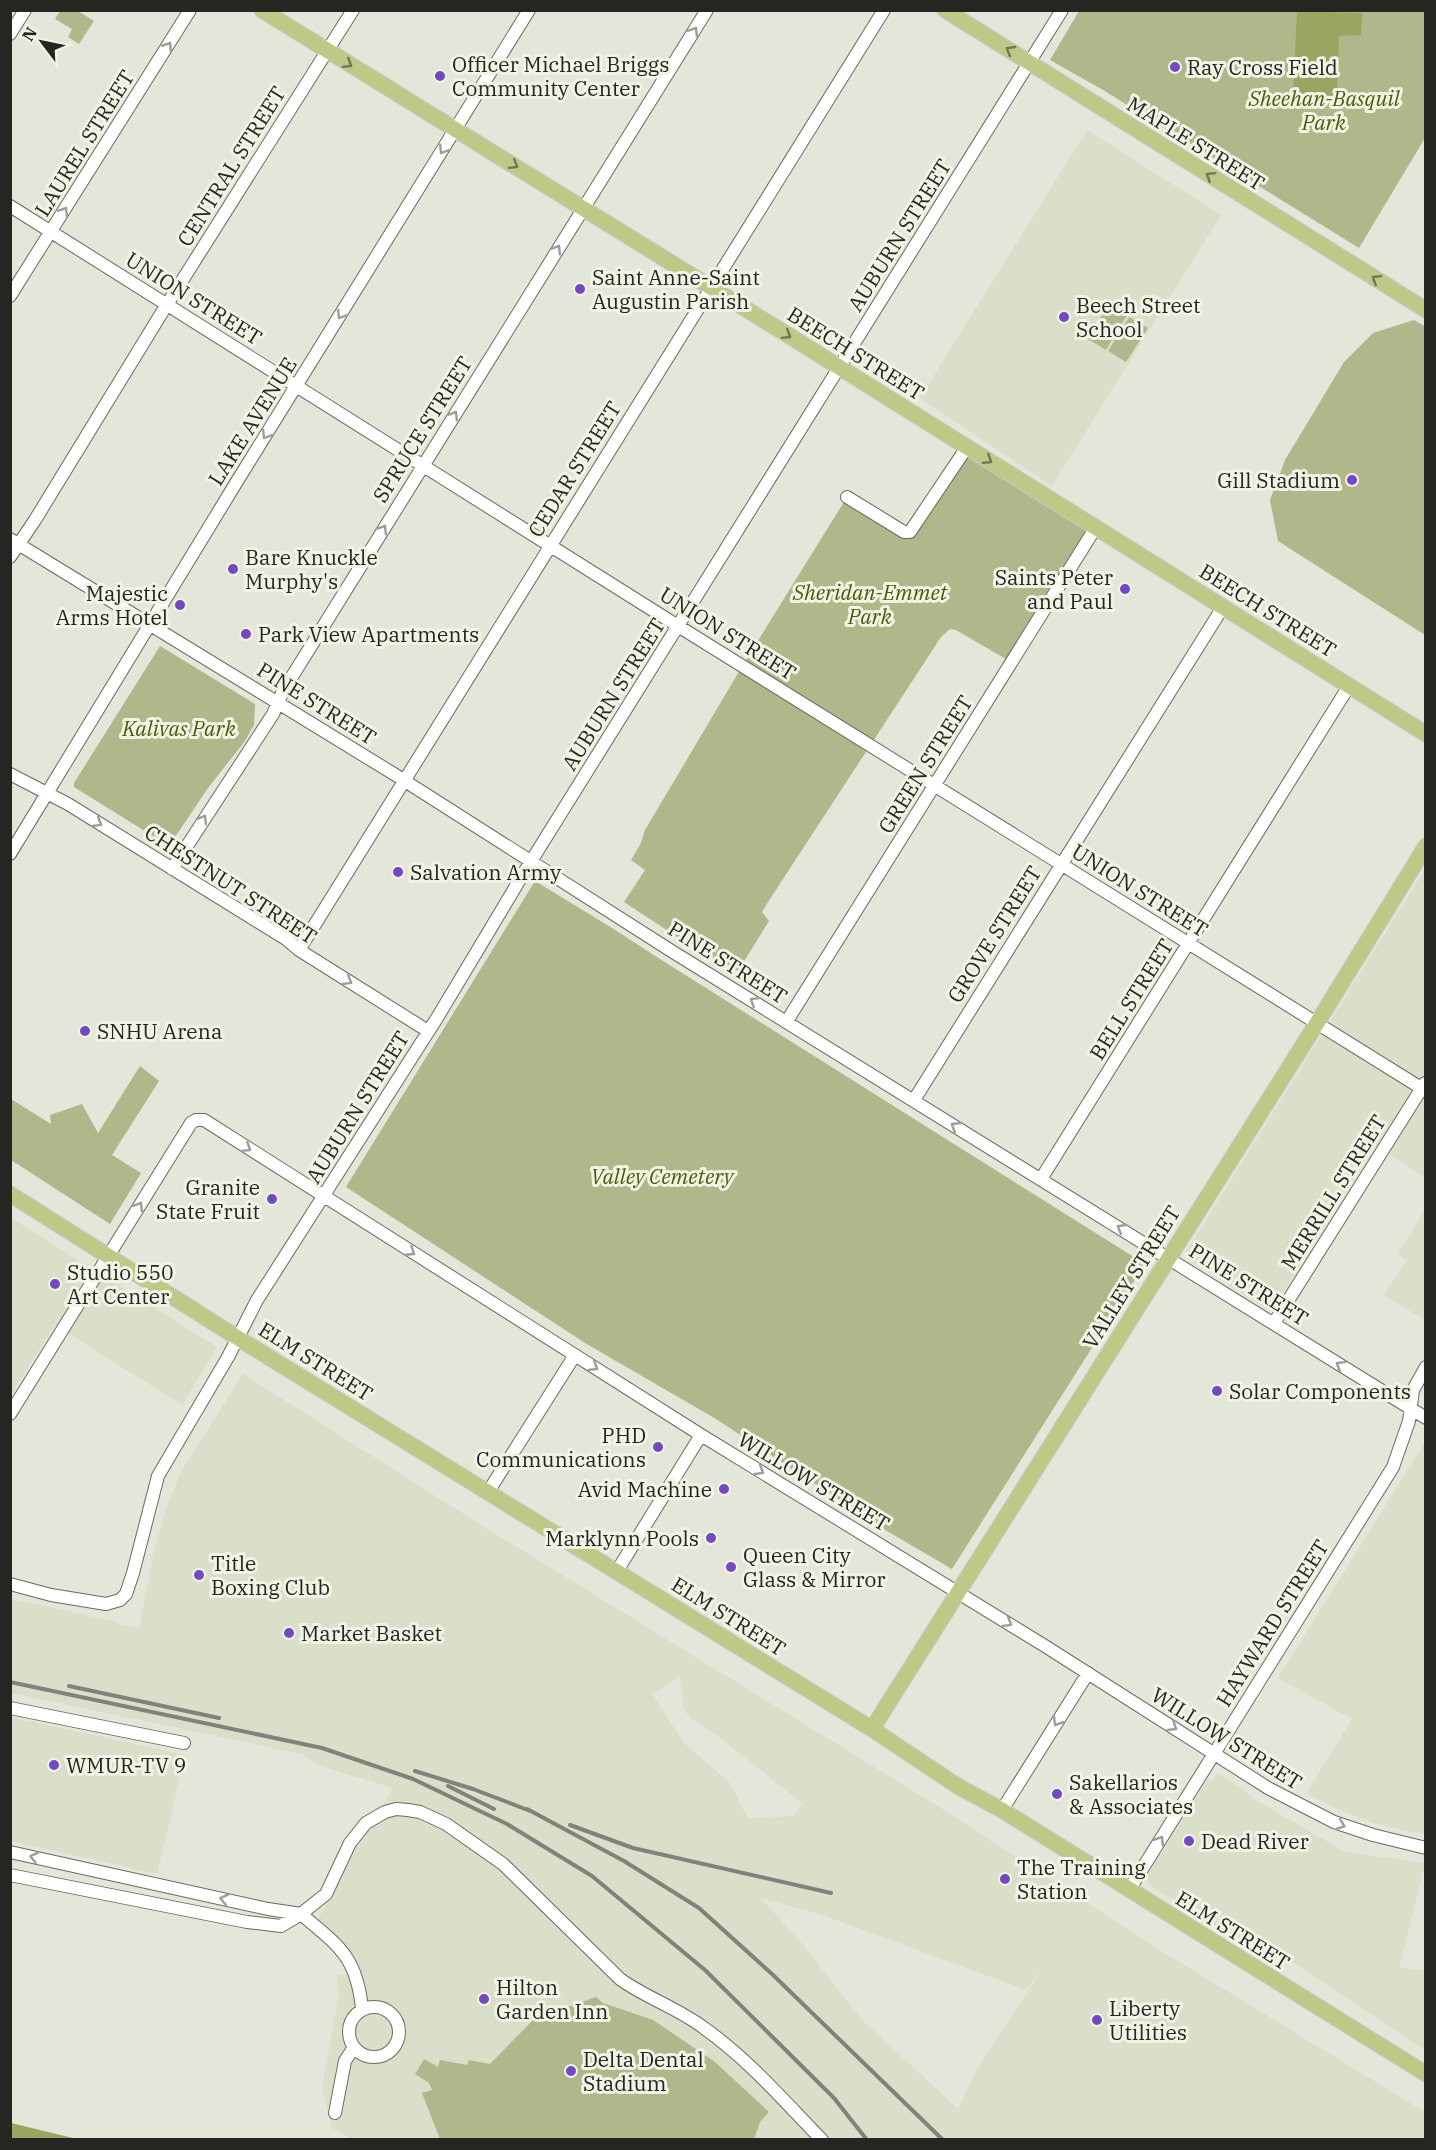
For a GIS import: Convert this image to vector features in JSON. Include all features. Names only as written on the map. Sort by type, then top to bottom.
[{"type":"main road","name":"BEECH STREET","points":[[262,10],[1096,527],[1425,734]]},
{"type":"main road","name":"MAPLE STREET","points":[[945,10],[1425,310]]},
{"type":"main road","name":"VALLEY STREET","points":[[872,1729],[1317,1023],[1425,846]]},
{"type":"main road","name":"ELM STREET","points":[[10,1194],[238,1338],[872,1729],[934,1771],[1002,1810],[1425,2074]]},
{"type":"street","points":[[10,34],[25,10]]},
{"type":"street","name":"LAUREL STREET","points":[[10,296],[190,10]]},
{"type":"street","name":"CENTRAL STREET","points":[[10,557],[15,542],[353,10]]},
{"type":"street","name":"LAKE AVENUE","points":[[10,855],[296,385],[529,10]]},
{"type":"street","name":"SPRUCE STREET","points":[[172,869],[257,739],[283,691],[423,464],[707,10]]},
{"type":"street","name":"CEDAR STREET","points":[[299,950],[884,10]]},
{"type":"street","name":"AUBURN STREET","points":[[10,1584],[106,1604],[120,1600],[126,1594],[158,1476],[238,1338],[257,1300],[428,1031],[1062,10]]},
{"type":"street","name":"UNION STREET","points":[[10,206],[678,626],[1317,1023],[1424,1087]]},
{"type":"street","points":[[847,497],[904,532],[910,532],[967,447]]},
{"type":"street","name":"GREEN STREET","points":[[787,1022],[1096,527]]},
{"type":"street","name":"PINE STREET","points":[[15,542],[278,702],[673,952],[1169,1257],[1425,1418]]},
{"type":"street","name":"GROVE STREET","points":[[914,1100],[1223,607]]},
{"type":"street","name":"BELL STREET","points":[[1041,1179],[1349,686]]},
{"type":"street","name":"CHESTNUT STREET","points":[[10,774],[68,804],[286,939],[299,950],[428,1031]]},
{"type":"street","name":"MERRILL STREET","points":[[1274,1323],[1424,1087]]},
{"type":"street","name":"WILLOW STREET","points":[[109,1256],[190,1123],[204,1120],[701,1435],[958,1592],[1284,1798],[1334,1822],[1373,1836],[1425,1848]]},
{"type":"street","points":[[10,1414],[15,1395],[109,1256]]},
{"type":"street","points":[[488,1492],[574,1355]]},
{"type":"street","name":"HAYWARD STREET","points":[[1129,1890],[1393,1467],[1407,1427],[1413,1390],[1425,1367]]},
{"type":"street","points":[[617,1571],[701,1435]]},
{"type":"street","points":[[1002,1810],[1088,1673]]},
{"type":"street","points":[[10,1708],[184,1743]]},
{"type":"street","points":[[10,1875],[264,1925],[281,1926],[302,1914],[326,1894],[350,1843],[373,1817],[396,1809],[420,1812],[446,1824],[503,1864],[620,1979],[632,1988],[682,2013],[724,2043],[822,2139]]},
{"type":"street","points":[[10,1852],[268,1909],[302,1914],[337,1944],[349,1958],[358,1982],[362,2009]]},
{"type":"street","points":[[378,2007],[385,2009],[396,2020],[399,2035],[393,2048],[380,2056],[365,2056],[354,2047],[350,2040],[349,2026],[352,2019],[362,2009],[378,2007]]},
{"type":"street","points":[[335,2113],[345,2061],[354,2047]]},
{"type":"shaded area","points":[[1297,11],[1362,13],[1361,35],[1339,36],[1337,95],[1293,96]]},
{"type":"shaded area","name":"Beech Street School","points":[[1087,130],[1221,215],[1052,486],[920,398]]},
{"type":"shaded area","points":[[1425,869],[1425,1177],[1375,1145],[1273,1309],[1268,1310],[1188,1259],[1186,1252]]},
{"type":"shaded area","points":[[1425,1209],[1425,1320],[1384,1295],[1407,1260],[1398,1254]]},
{"type":"shaded area","points":[[11,1218],[217,1347],[182,1405],[55,1325],[11,1394]]},
{"type":"shaded area","points":[[243,1374],[481,1525],[936,1805],[1158,1949],[1425,2112],[1425,2139],[353,2139],[332,2128],[322,2088],[339,1995],[337,1978],[338,1974],[345,1975],[347,1972],[343,1960],[329,1946],[311,1934],[335,1892],[360,1839],[394,1788],[320,1766],[302,1754],[11,1693],[11,1599],[139,1629],[154,1552],[166,1509],[181,1472]],"holes":[[[680,1675],[684,1709],[690,1718],[715,1734],[802,1803],[794,1816],[748,1818],[729,1782],[684,1743],[653,1695]],[[760,1898],[820,1914],[1026,1990],[1043,1968],[976,2071],[958,2109],[861,2019],[797,1937]]]},
{"type":"shaded area","points":[[1425,1442],[1425,1833],[1371,1822],[1306,1794],[1352,1719],[1278,1678]]},
{"type":"shaded area","points":[[11,1717],[185,1755],[157,1874],[11,1841]]},
{"type":"shaded area","points":[[1217,1774],[1237,1785],[1254,1799],[1345,1852],[1425,1863],[1399,1968],[1425,1970],[1425,2050],[1291,1961],[1271,1950],[1266,1958],[1150,1885],[1147,1878],[1149,1872],[1208,1779],[1212,1781]]},
{"type":"shaded area","points":[[11,2123],[77,2139],[11,2139]]},
{"type":"green space","points":[[60,11],[78,11],[94,21],[79,44],[68,37],[72,29],[55,19]]},
{"type":"green space","name":"Sheehan-Basquil Park","points":[[1079,11],[1425,11],[1425,138],[1359,248],[1103,90],[1050,60]]},
{"type":"green space","points":[[1109,304],[1127,315],[1106,350],[1088,339]]},
{"type":"green space","points":[[1129,317],[1148,328],[1126,362],[1108,351]]},
{"type":"green space","name":"Gill Stadium","points":[[1414,320],[1426,327],[1425,635],[1278,541],[1270,500],[1285,460],[1344,362],[1373,333]]},
{"type":"green space","name":"Sheridan-Emmet Park","points":[[967,447],[1096,527],[1011,662],[956,630],[950,629],[941,637],[768,902],[762,912],[769,921],[738,971],[685,942],[624,902],[645,870],[631,860],[640,845],[645,830],[743,665],[847,497],[904,532]]},
{"type":"green space","name":"Kalivas Park","points":[[160,646],[255,704],[254,725],[245,741],[208,788],[169,846],[74,787],[74,783]]},
{"type":"green space","name":"Valley Cemetery","points":[[535,881],[1145,1264],[952,1569],[887,1531],[716,1419],[585,1343],[346,1187]]},
{"type":"green space","points":[[140,1066],[159,1081],[112,1155],[141,1173],[110,1224],[11,1160],[11,1099],[51,1124],[50,1115],[82,1104],[98,1133]]},
{"type":"green space","name":"Delta Dental Stadium","points":[[596,1997],[603,2003],[653,2020],[715,2062],[769,2112],[760,2122],[754,2139],[440,2139],[422,2093],[432,2090],[429,2083],[415,2074],[424,2059],[438,2067],[440,2060],[467,2065],[469,2060],[490,2064],[534,2019]]},
{"type":"railway","points":[[10,1682],[322,1748],[413,1779],[507,1824],[592,1876],[705,1970],[834,2098],[867,2140]]},
{"type":"railway","points":[[69,1686],[219,1718]]},
{"type":"railway","points":[[415,1771],[473,1789],[533,1812]]},
{"type":"railway","points":[[448,1786],[494,1809]]},
{"type":"railway","points":[[527,1809],[624,1861],[699,1908],[772,1974],[943,2140]]},
{"type":"railway","points":[[570,1825],[633,1848],[831,1893]]},
{"type":"place","name":"Ray Cross Field","points":[[1175,67]]},
{"type":"place","name":"Officer Michael Briggs Community Center","points":[[440,76]]},
{"type":"place","name":"Saint Anne-Saint Augustin Parish","points":[[580,289]]},
{"type":"place","name":"Beech Street School","points":[[1064,317]]},
{"type":"place","name":"Gill Stadium","points":[[1352,480]]},
{"type":"place","name":"Bare Knuckle Murphy's","points":[[233,569]]},
{"type":"place","name":"Saints Peter and Paul","points":[[1125,589]]},
{"type":"place","name":"Majestic Arms Hotel","points":[[180,605]]},
{"type":"place","name":"Park View Apartments","points":[[246,634]]},
{"type":"place","name":"Salvation Army","points":[[398,872]]},
{"type":"place","name":"SNHU Arena","points":[[85,1031]]},
{"type":"place","name":"Granite State Fruit","points":[[272,1199]]},
{"type":"place","name":"Studio 550 Art Center","points":[[55,1284]]},
{"type":"place","name":"Solar Components","points":[[1217,1391]]},
{"type":"place","name":"PHD Communications","points":[[658,1447]]},
{"type":"place","name":"Avid Machine","points":[[724,1489]]},
{"type":"place","name":"Marklynn Pools","points":[[711,1538]]},
{"type":"place","name":"Queen City Glass & Mirror","points":[[731,1567]]},
{"type":"place","name":"Title Boxing Club","points":[[199,1575]]},
{"type":"place","name":"Market Basket","points":[[289,1633]]},
{"type":"place","name":"WMUR-TV 9","points":[[54,1765]]},
{"type":"place","name":"Sakellarios & Associates","points":[[1057,1794]]},
{"type":"place","name":"Dead River","points":[[1189,1841]]},
{"type":"place","name":"The Training Station","points":[[1005,1879]]},
{"type":"place","name":"Hilton Garden Inn","points":[[484,1999]]},
{"type":"place","name":"Liberty Utilities","points":[[1097,2020]]},
{"type":"place","name":"Delta Dental Stadium","points":[[571,2071]]}]
